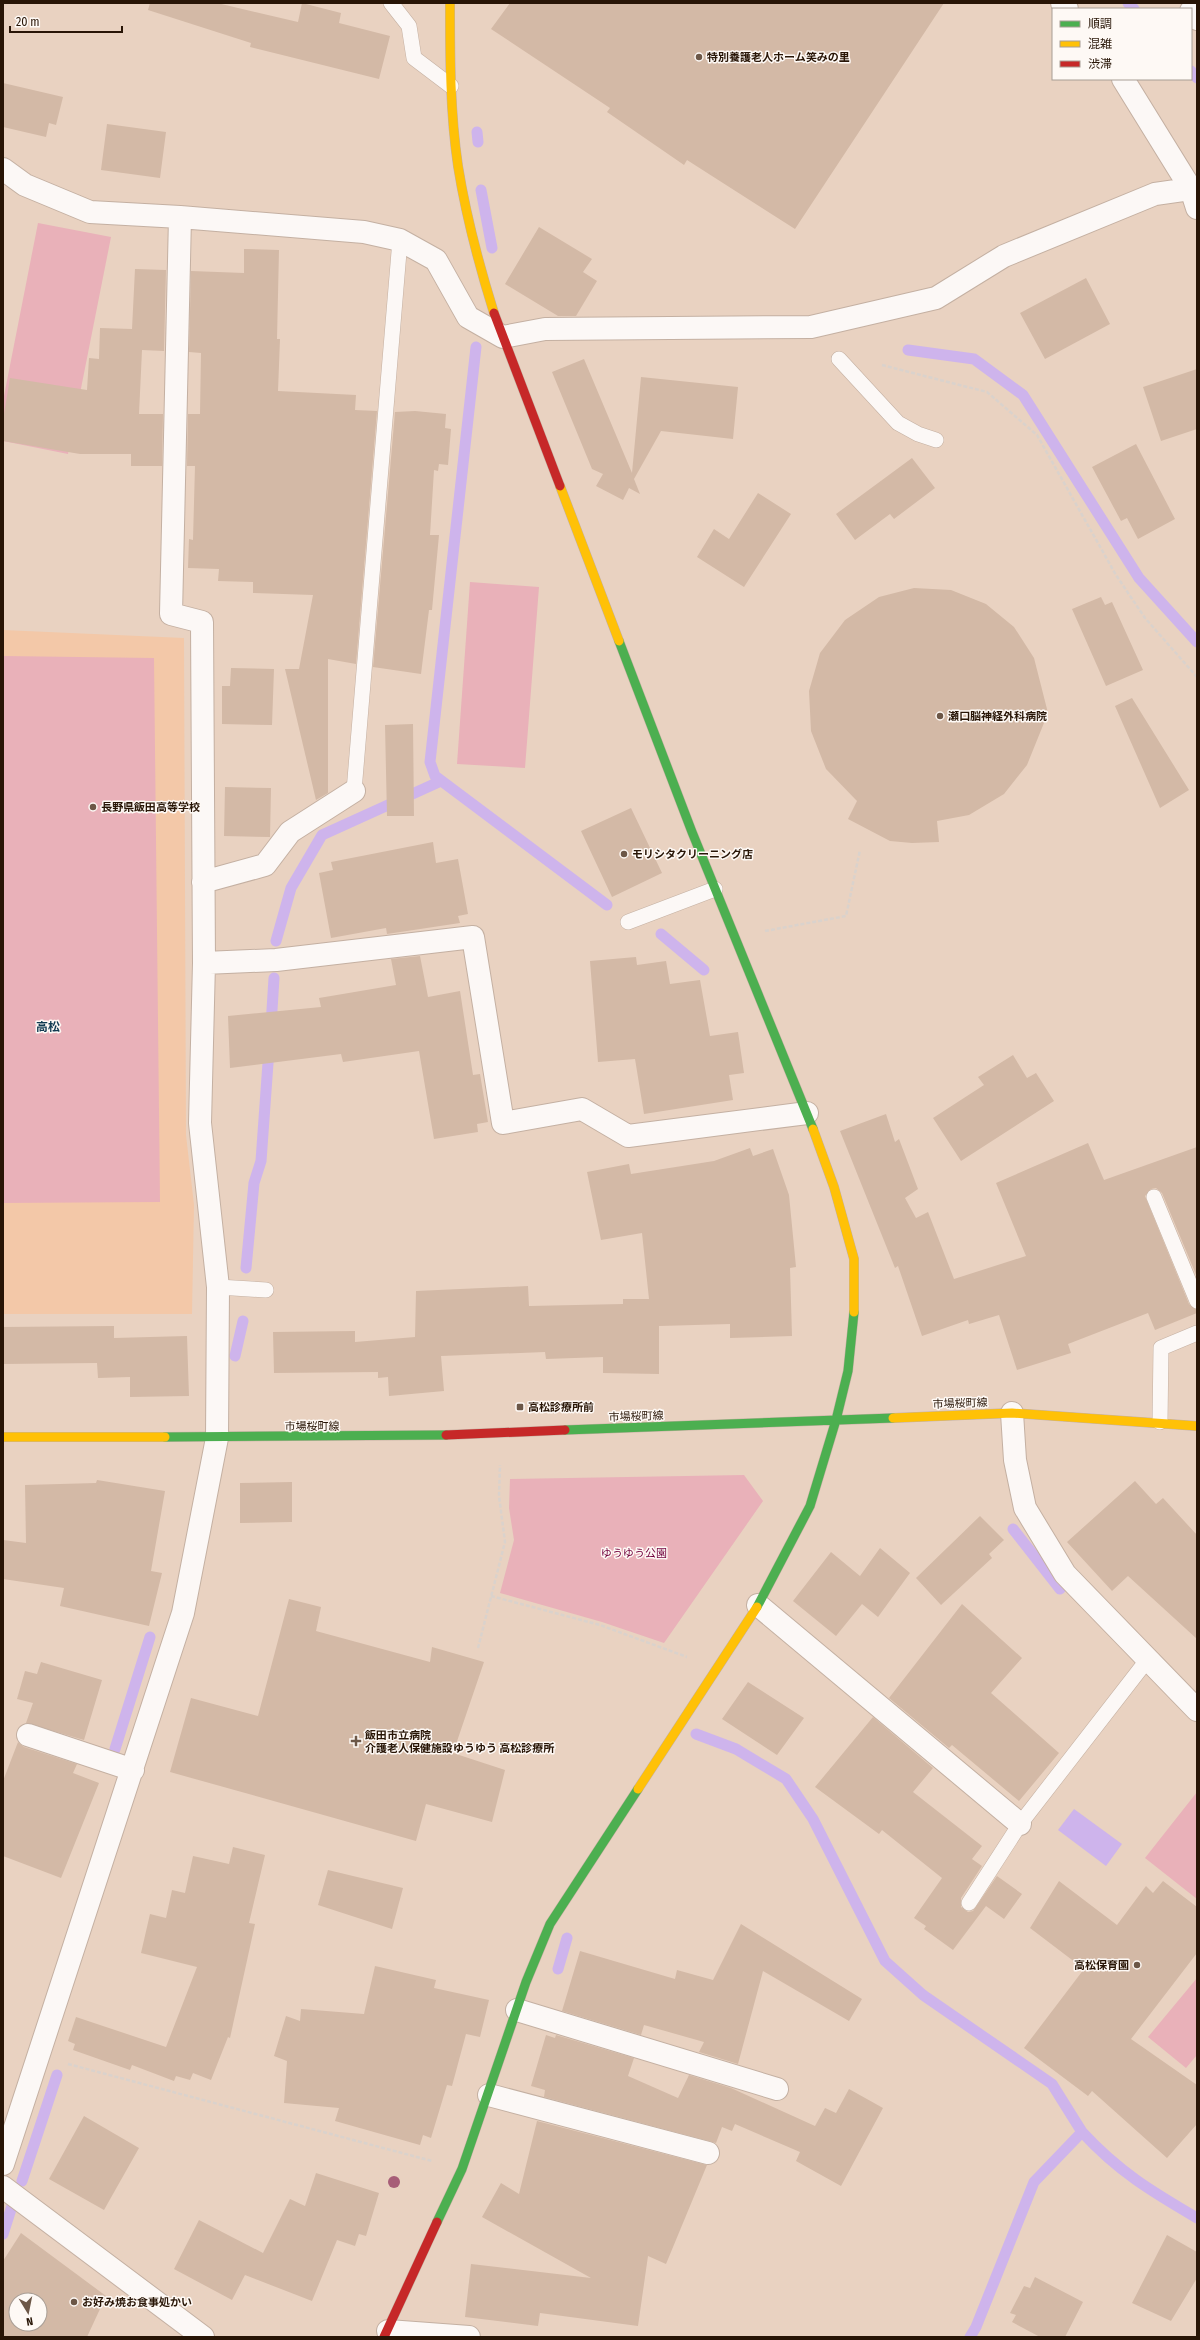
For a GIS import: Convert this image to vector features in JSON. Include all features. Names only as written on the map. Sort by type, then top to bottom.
[{"type":"street","points":[[450,3],[451,86],[455,143],[475,250],[503,337],[715,889],[807,1113],[834,1188],[854,1259],[854,1326],[848,1371],[836,1420],[810,1506],[758,1605],[550,1924],[526,1982],[489,2096],[462,2169],[386,2334],[469,2337]]},
{"type":"street","points":[[1124,80],[1195,195]]},
{"type":"street","points":[[3,169],[25,185],[90,212],[180,217],[364,232],[400,240],[436,260],[468,317],[503,337],[545,329],[811,327],[936,298],[1004,256],[1155,194],[1195,195]]},
{"type":"street","points":[[3,2164],[133,1770],[183,1613],[217,1438],[218,1287],[200,1123],[204,962],[202,622],[171,614],[180,217]]},
{"type":"street","points":[[203,882],[265,865],[290,832],[354,792]]},
{"type":"street","points":[[204,962],[276,960],[473,937],[503,1123],[582,1109],[628,1136],[807,1113]]},
{"type":"street","points":[[1012,1413],[1015,1460],[1025,1508],[1065,1574],[1197,1710]]},
{"type":"street","name":"市場桜町線","points":[[3,1437],[395,1437],[1012,1413],[1160,1422],[1197,1426]]},
{"type":"street","points":[[758,1605],[1020,1824]]},
{"type":"street","points":[[28,1735],[133,1770]]},
{"type":"street","points":[[517,2010],[777,2089]]},
{"type":"street","points":[[489,2096],[708,2153]]},
{"type":"street","points":[[3,2187],[203,2337]]},
{"type":"lane","points":[[391,3],[409,26],[414,58],[451,86]]},
{"type":"lane","points":[[354,792],[400,240]]},
{"type":"lane","points":[[839,359],[898,423],[918,434],[936,440]]},
{"type":"lane","points":[[628,922],[715,889]]},
{"type":"lane","points":[[1154,1197],[1197,1301]]},
{"type":"lane","points":[[218,1287],[266,1290]]},
{"type":"lane","points":[[1160,1422],[1160,1348],[1197,1333]]},
{"type":"lane","points":[[969,1903],[1020,1824],[1148,1659]]},
{"type":"path","points":[[1116,575],[1145,618],[1197,677]]},
{"type":"path","points":[[762,931],[846,916],[860,850]]},
{"type":"path","points":[[478,1648],[505,1542],[499,1496],[500,1465]]},
{"type":"path","points":[[491,1596],[600,1625],[694,1660]]},
{"type":"path","points":[[38,2056],[462,2169]]},
{"type":"shaded area","name":"長野県飯田高等学校","points":[[3,630],[184,638],[186,1135],[194,1205],[192,1314],[3,1314]]},
{"type":"shaded area","points":[[1074,1809],[1122,1844],[1106,1866],[1058,1830]]},
{"type":"green space","points":[[38,223],[111,237],[68,454],[3,441],[3,401]]},
{"type":"green space","points":[[470,582],[539,587],[525,768],[457,764]]},
{"type":"green space","name":"長野県飯田高等学校","points":[[3,656],[154,658],[160,1202],[3,1203]]},
{"type":"green space","name":"ゆうゆう公園","points":[[744,1475],[763,1501],[664,1643],[602,1622],[500,1593],[514,1540],[509,1508],[510,1479]]},
{"type":"green space","points":[[1197,1792],[1197,1899],[1145,1858]]},
{"type":"green space","points":[[1197,1978],[1197,2055],[1186,2068],[1148,2037]]},
{"type":"building","points":[[150,3],[217,3],[298,22],[302,3],[341,13],[339,23],[390,36],[379,79],[250,47],[251,43],[148,10]]},
{"type":"building","points":[[510,3],[944,3],[795,229],[687,160],[684,165],[607,112],[610,108],[491,29]]},
{"type":"building","points":[[3,83],[63,97],[56,125],[49,123],[46,137],[3,127]]},
{"type":"building","points":[[107,124],[166,132],[160,178],[101,170]]},
{"type":"building","points":[[539,227],[592,259],[583,272],[597,281],[576,316],[558,316],[505,284]]},
{"type":"building","points":[[244,249],[279,250],[277,339],[280,339],[278,391],[356,395],[355,410],[377,411],[356,664],[328,659],[328,793],[316,800],[285,669],[299,669],[313,595],[253,593],[253,582],[218,581],[219,569],[188,568],[189,539],[193,540],[195,466],[187,466],[188,414],[200,414],[201,353],[189,352],[191,271],[244,273]]},
{"type":"building","points":[[135,269],[166,270],[164,351],[142,350],[139,414],[163,414],[162,466],[131,466],[131,454],[80,454],[3,441],[3,420],[10,378],[87,390],[89,358],[99,359],[100,328],[132,329]]},
{"type":"building","points":[[1086,278],[1110,324],[1045,359],[1020,313]]},
{"type":"building","points":[[584,359],[632,473],[641,377],[738,387],[733,439],[661,431],[634,479],[640,494],[629,488],[623,500],[596,486],[603,474],[592,469],[552,372]]},
{"type":"building","points":[[1197,369],[1197,429],[1161,441],[1143,387]]},
{"type":"building","points":[[415,411],[446,414],[445,428],[451,429],[448,465],[439,464],[438,471],[434,470],[430,535],[439,535],[432,610],[429,610],[421,674],[373,667],[395,412]]},
{"type":"building","points":[[1136,444],[1175,519],[1138,539],[1127,518],[1121,521],[1092,467]]},
{"type":"building","points":[[912,458],[935,488],[894,519],[890,514],[855,540],[836,514]]},
{"type":"building","points":[[758,493],[791,514],[744,587],[697,557],[714,529],[729,539]]},
{"type":"building","name":"瀬口脳神経外科病院","points":[[914,588],[951,590],[986,604],[1014,627],[1034,658],[1048,713],[1027,765],[1004,794],[969,815],[937,821],[939,842],[912,843],[890,841],[848,819],[857,801],[826,769],[811,731],[809,691],[820,653],[845,620],[879,597]]},
{"type":"building","points":[[1101,597],[1105,605],[1112,602],[1143,670],[1106,686],[1072,609]]},
{"type":"building","points":[[231,668],[274,669],[272,725],[222,724],[222,686],[230,686]]},
{"type":"building","points":[[1132,698],[1189,790],[1160,808],[1115,706]]},
{"type":"building","points":[[413,724],[414,816],[387,816],[385,725]]},
{"type":"building","points":[[225,787],[271,788],[270,837],[224,836]]},
{"type":"building","points":[[631,808],[662,873],[612,897],[581,831]]},
{"type":"building","points":[[433,842],[436,863],[458,859],[468,914],[458,916],[460,923],[387,934],[386,928],[331,938],[319,873],[333,870],[331,862]]},
{"type":"building","points":[[420,956],[428,997],[460,991],[473,1075],[480,1074],[488,1122],[477,1124],[478,1132],[434,1139],[419,1051],[343,1062],[341,1054],[230,1068],[228,1016],[321,1007],[319,998],[396,985],[391,959]]},
{"type":"building","points":[[636,957],[637,965],[666,961],[670,984],[700,980],[710,1036],[738,1032],[744,1073],[729,1075],[733,1100],[644,1114],[635,1059],[598,1062],[590,961]]},
{"type":"building","points":[[1013,1055],[1027,1078],[1036,1073],[1054,1101],[961,1161],[933,1118],[984,1085],[978,1077]]},
{"type":"building","points":[[886,1114],[895,1142],[899,1139],[918,1189],[905,1198],[916,1218],[928,1212],[954,1279],[1026,1256],[996,1183],[1088,1143],[1104,1180],[1197,1147],[1197,1277],[1162,1193],[1156,1188],[1151,1189],[1145,1196],[1189,1304],[1197,1310],[1197,1313],[1155,1330],[1148,1313],[1068,1344],[1071,1353],[1017,1370],[999,1315],[969,1324],[968,1320],[922,1336],[898,1266],[895,1268],[840,1131]]},
{"type":"building","points":[[750,1148],[753,1156],[773,1149],[789,1195],[796,1267],[790,1268],[792,1336],[730,1338],[730,1324],[659,1326],[659,1374],[603,1373],[603,1357],[546,1359],[545,1352],[441,1356],[444,1391],[389,1396],[388,1377],[378,1378],[378,1372],[274,1373],[273,1332],[355,1331],[355,1342],[415,1337],[416,1291],[528,1286],[529,1306],[623,1304],[623,1299],[649,1299],[642,1233],[601,1240],[587,1172],[629,1164],[631,1174],[714,1161]]},
{"type":"building","points":[[114,1326],[114,1338],[187,1336],[189,1396],[130,1397],[130,1377],[98,1378],[97,1363],[3,1364],[3,1327]]},
{"type":"building","points":[[97,1480],[165,1491],[151,1571],[162,1573],[149,1626],[60,1606],[64,1588],[3,1579],[3,1540],[26,1543],[25,1485],[96,1483]]},
{"type":"building","points":[[1135,1481],[1156,1504],[1163,1498],[1197,1535],[1197,1639],[1128,1576],[1112,1591],[1067,1542]]},
{"type":"building","points":[[292,1482],[292,1522],[240,1523],[240,1483]]},
{"type":"building","points":[[980,1516],[1004,1540],[989,1554],[992,1558],[941,1605],[916,1578]]},
{"type":"building","points":[[880,1548],[910,1573],[878,1617],[862,1604],[836,1636],[793,1601],[831,1552],[860,1576]]},
{"type":"building","points":[[289,1599],[321,1607],[316,1631],[430,1662],[432,1647],[484,1662],[453,1753],[505,1770],[492,1822],[426,1804],[416,1841],[170,1772],[191,1698],[258,1716]]},
{"type":"building","points":[[962,1604],[1022,1658],[991,1693],[1059,1753],[1019,1801],[952,1745],[949,1748],[889,1698]]},
{"type":"building","points":[[41,1662],[102,1680],[84,1740],[26,1723],[33,1703],[17,1699],[25,1671],[37,1674]]},
{"type":"building","points":[[748,1682],[804,1718],[777,1755],[722,1719]]},
{"type":"building","points":[[873,1717],[933,1768],[913,1792],[982,1846],[972,1859],[982,1866],[961,1898],[961,1907],[968,1912],[973,1911],[997,1876],[1022,1894],[1004,1919],[986,1906],[953,1950],[924,1929],[926,1926],[914,1918],[942,1878],[882,1830],[879,1834],[815,1787]]},
{"type":"building","points":[[18,1742],[24,1747],[77,1764],[73,1773],[99,1783],[61,1878],[3,1856],[3,1781]]},
{"type":"building","points":[[233,1847],[265,1855],[249,1923],[255,1924],[230,2038],[228,2037],[211,2080],[193,2073],[190,2080],[176,2076],[174,2081],[132,2065],[130,2070],[73,2050],[75,2044],[68,2041],[76,2017],[166,2047],[197,1967],[141,1953],[150,1914],[166,1918],[172,1890],[185,1893],[193,1856],[229,1864]]},
{"type":"building","points":[[328,1870],[403,1888],[392,1929],[318,1905]]},
{"type":"building","points":[[1059,1881],[1117,1925],[1146,1886],[1153,1893],[1163,1881],[1197,1907],[1197,1953],[1131,2039],[1197,2085],[1197,2124],[1167,2158],[1092,2091],[1088,2096],[1024,2048],[1084,1969],[1030,1928]]},
{"type":"building","points":[[741,1924],[862,1999],[849,2021],[763,1971],[738,2064],[699,2052],[704,2042],[644,2025],[641,2035],[562,2011],[580,1951],[675,1979],[677,1970],[713,1980]]},
{"type":"building","points":[[375,1966],[436,1980],[434,1988],[489,2000],[480,2037],[466,2034],[452,2086],[447,2085],[431,2138],[423,2135],[420,2145],[335,2121],[339,2108],[284,2103],[287,2061],[274,2056],[286,2016],[300,2021],[301,2009],[364,2014]]},
{"type":"building","points":[[546,2035],[555,2038],[556,2035],[634,2058],[628,2076],[678,2098],[689,2075],[731,2088],[815,2126],[825,2108],[836,2113],[849,2089],[883,2108],[841,2186],[796,2161],[800,2152],[735,2124],[732,2131],[722,2127],[716,2143],[544,2097],[545,2090],[531,2086]]},
{"type":"building","points":[[84,2116],[139,2148],[104,2210],[49,2179]]},
{"type":"building","points":[[537,2121],[707,2165],[666,2264],[648,2256],[638,2326],[540,2313],[538,2326],[465,2317],[471,2264],[591,2278],[482,2217],[501,2183],[519,2194]]},
{"type":"building","points":[[316,2173],[379,2193],[366,2236],[359,2234],[355,2246],[337,2240],[312,2301],[245,2275],[232,2300],[174,2269],[199,2220],[263,2253],[290,2199],[305,2206]]},
{"type":"building","points":[[21,2233],[106,2296],[87,2337],[3,2337],[3,2261]]},
{"type":"building","points":[[1167,2235],[1197,2252],[1197,2278],[1171,2321],[1132,2303]]},
{"type":"building","points":[[1035,2277],[1083,2302],[1065,2337],[1040,2337],[1012,2322],[1016,2315],[1010,2313],[1024,2286],[1030,2288]]},
{"type":"waterway","points":[[1128,3],[1133,8]]},
{"type":"waterway","points":[[1192,72],[1197,78]]},
{"type":"waterway","points":[[477,132],[478,142]]},
{"type":"waterway","points":[[481,190],[492,248]]},
{"type":"waterway","points":[[476,347],[430,762],[435,776],[607,905]]},
{"type":"waterway","points":[[908,350],[974,359],[1023,395],[1139,578],[1197,642]]},
{"type":"waterway","points":[[276,941],[291,888],[322,835],[441,781]]},
{"type":"waterway","points":[[661,934],[704,970]]},
{"type":"waterway","points":[[271,1026],[274,978]]},
{"type":"waterway","points":[[246,1268],[254,1183],[261,1161],[269,1049]]},
{"type":"waterway","points":[[235,1356],[243,1321]]},
{"type":"waterway","points":[[1013,1529],[1060,1589]]},
{"type":"waterway","points":[[115,1749],[150,1637]]},
{"type":"waterway","points":[[696,1734],[736,1749],[786,1779],[813,1819],[885,1961],[923,1995],[1052,2084],[1082,2132],[1034,2182],[976,2327],[970,2337]]},
{"type":"waterway","points":[[558,1969],[567,1938]]},
{"type":"waterway","points":[[22,2181],[57,2075]]},
{"type":"waterway","points":[[1082,2132],[1109,2159],[1136,2180],[1197,2218]]},
{"type":"waterway","points":[[3,2234],[12,2206]]},
{"type":"traffic: fast","points":[[619,641],[692,832],[813,1129]]},
{"type":"traffic: fast","points":[[757,1607],[810,1506],[836,1420],[848,1371],[854,1312]]},
{"type":"traffic: fast","points":[[565,1430],[893,1418]]},
{"type":"traffic: fast","points":[[165,1437],[446,1435]]},
{"type":"traffic: fast","points":[[437,2222],[462,2169],[526,1982],[550,1924],[638,1789]]},
{"type":"traffic: slow","points":[[450,3],[450,65],[455,146],[473,240],[494,313]]},
{"type":"traffic: slow","points":[[560,486],[619,641]]},
{"type":"traffic: slow","points":[[813,1129],[834,1187],[854,1259],[854,1312]]},
{"type":"traffic: slow","points":[[893,1418],[1012,1413],[1197,1426]]},
{"type":"traffic: slow","points":[[3,1437],[165,1437]]},
{"type":"traffic: slow","points":[[638,1789],[757,1607]]},
{"type":"traffic: jam","points":[[494,313],[560,486]]},
{"type":"traffic: jam","points":[[446,1435],[565,1430]]},
{"type":"traffic: jam","points":[[384,2337],[437,2222]]},
{"type":"place","name":"特別養護老人ホーム笑みの里","points":[[699,57]]},
{"type":"place","name":"瀬口脳神経外科病院","points":[[940,716]]},
{"type":"place","name":"長野県飯田高等学校","points":[[93,807]]},
{"type":"place","name":"モリシタクリーニング店","points":[[624,854]]},
{"type":"place","name":"高松診療所前","points":[[520,1407]]},
{"type":"place","name":"飯田市立病院 介護老人保健施設ゆうゆう 高松診療所","points":[[356,1741]]},
{"type":"place","name":"高松保育園","points":[[1137,1965]]},
{"type":"place","name":"お好み焼お食事処かい","points":[[74,2302]]},
{"type":"district","name":"高松","points":[[48,1027]]}]
